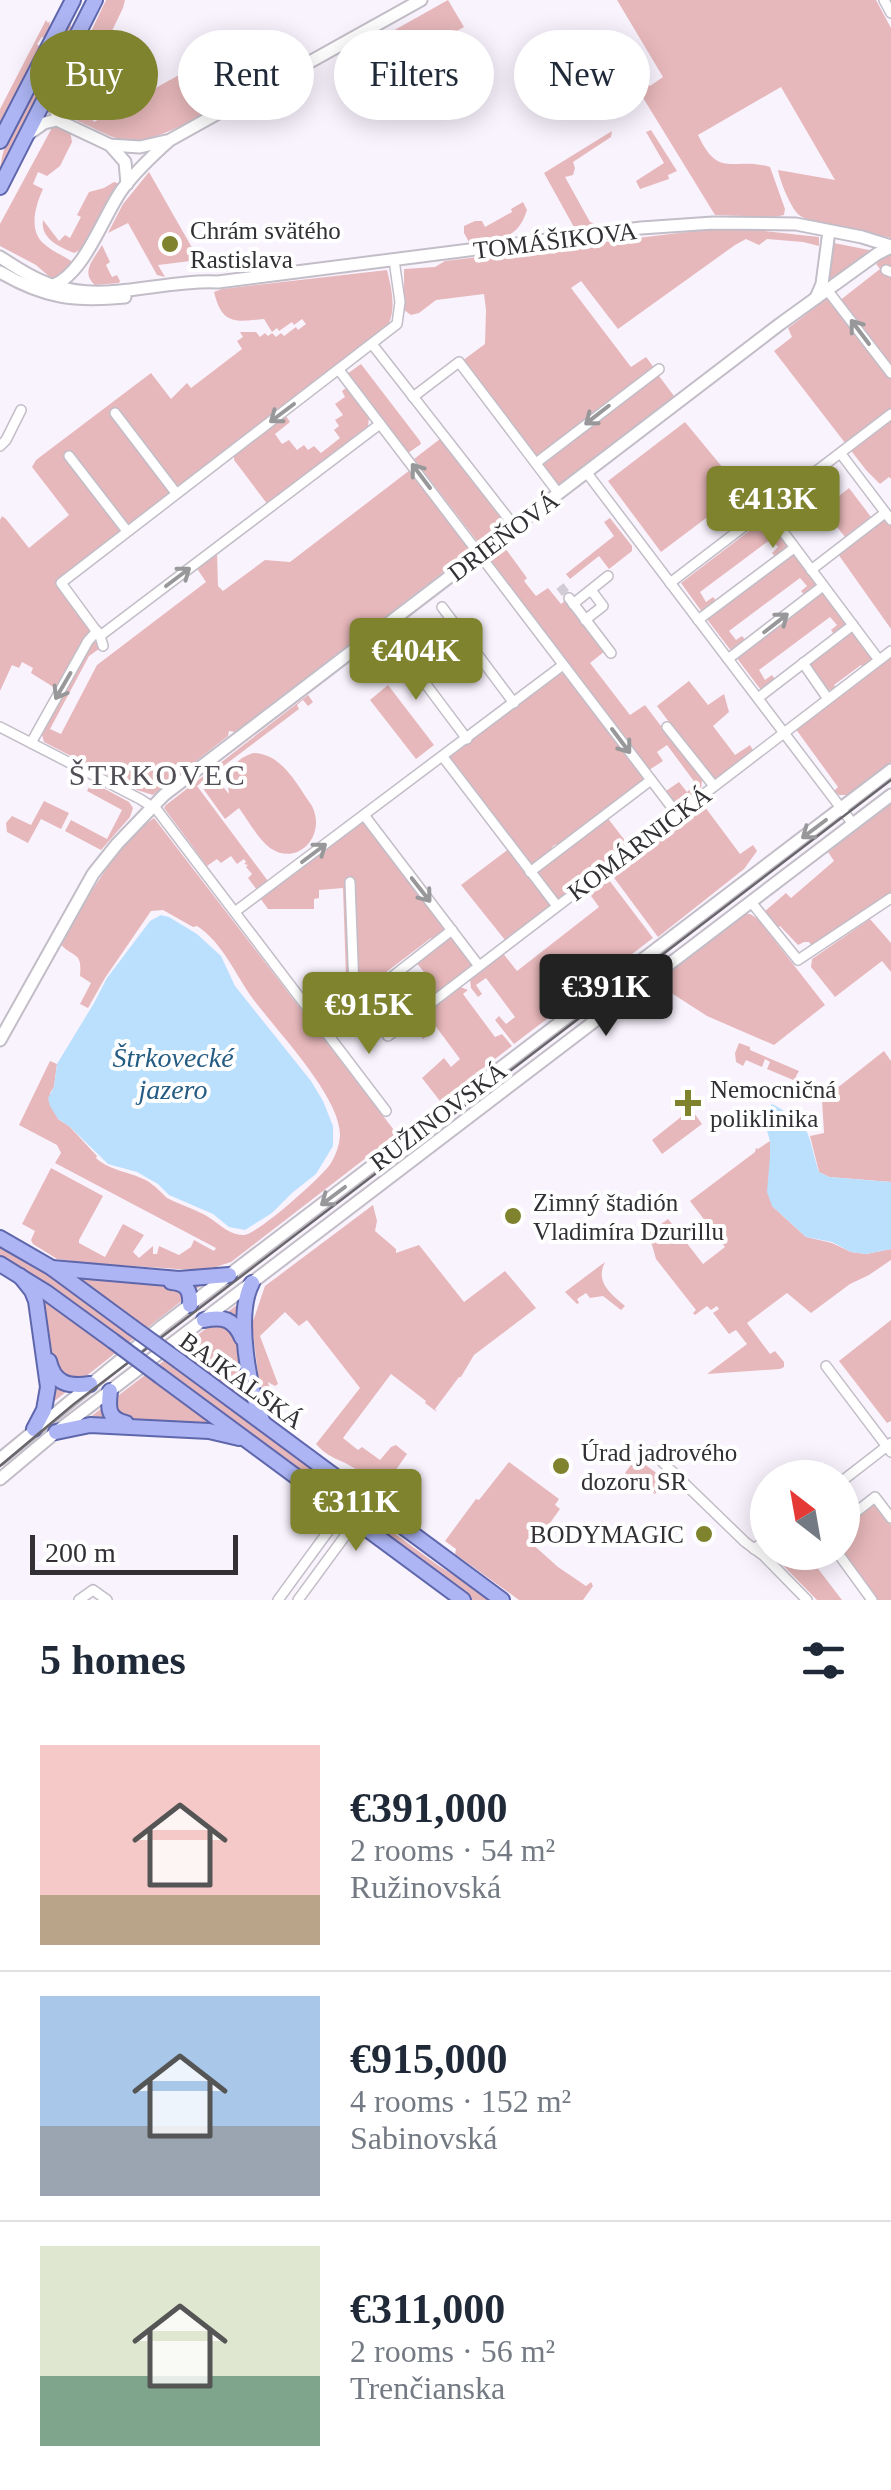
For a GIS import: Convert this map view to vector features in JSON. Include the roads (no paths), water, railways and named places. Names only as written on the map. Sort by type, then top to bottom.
[{"type":"main road","points":[[0,141],[73,0]]},
{"type":"main road","points":[[80,30],[95,0]]},
{"type":"main road","points":[[0,186],[35,120]]},
{"type":"main road","name":"BAJKALSKÁ","points":[[0,1238],[97,1300],[502,1600]]},
{"type":"main road","name":"BAJKALSKÁ","points":[[0,1264],[76,1314],[351,1513],[463,1600]]},
{"type":"main road","points":[[52,1268],[179,1279],[228,1276]]},
{"type":"main road","points":[[20,1276],[36,1301],[48,1387],[44,1410],[34,1429]]},
{"type":"main road","points":[[97,1300],[94,1286],[98,1279],[124,1278],[180,1282],[189,1291],[190,1305]]},
{"type":"main road","points":[[252,1283],[245,1300],[244,1320],[255,1402],[264,1423]]},
{"type":"main road","points":[[76,1314],[64,1313],[51,1319],[45,1333],[50,1368],[68,1385],[90,1384]]},
{"type":"main road","points":[[204,1320],[229,1320],[242,1338],[244,1382],[234,1391],[220,1391]]},
{"type":"main road","points":[[110,1391],[108,1409],[122,1423],[184,1425],[193,1415],[189,1398]]},
{"type":"main road","points":[[56,1432],[110,1426],[209,1432],[246,1440]]},
{"type":"main road","points":[[345,1484],[351,1513],[388,1515]]},
{"type":"street","points":[[27,135],[45,122],[61,121],[110,145],[140,147],[170,140],[421,0]]},
{"type":"street","points":[[884,0],[891,13]]},
{"type":"street","points":[[52,286],[64,280],[78,264],[127,184],[170,140]]},
{"type":"street","points":[[110,145],[125,162],[127,184]]},
{"type":"street","name":"TOMÁŠIKOVA","points":[[0,257],[52,286],[94,292],[196,280],[218,282],[641,228],[712,223],[796,224],[891,247]]},
{"type":"street","points":[[816,298],[822,284],[829,231]]},
{"type":"street","name":"DRIEŇOVÁ","points":[[0,1040],[81,892],[117,844],[153,806],[586,472],[816,298],[891,247]]},
{"type":"street","points":[[100,638],[61,582],[398,324],[394,260]]},
{"type":"street","points":[[78,264],[81,278],[94,292]]},
{"type":"street","name":"TOMÁŠIKOVA","points":[[0,272],[34,290],[76,299],[151,294],[218,282]]},
{"type":"street","points":[[828,291],[891,373]]},
{"type":"street","points":[[372,344],[516,527]]},
{"type":"street","points":[[413,397],[459,362],[559,494]]},
{"type":"street","points":[[536,464],[658,369]]},
{"type":"street","points":[[338,370],[677,814]]},
{"type":"street","points":[[0,446],[20,410]]},
{"type":"street","points":[[115,413],[176,493]]},
{"type":"street","points":[[670,583],[891,414]]},
{"type":"street","points":[[31,743],[91,636],[100,638],[380,424]]},
{"type":"street","points":[[811,570],[888,516],[841,454]]},
{"type":"street","points":[[70,456],[127,531]]},
{"type":"street","points":[[586,472],[853,824]]},
{"type":"street","points":[[766,510],[879,660]]},
{"type":"street","points":[[698,620],[794,548]]},
{"type":"street","points":[[608,576],[571,601],[611,653]]},
{"type":"street","points":[[728,659],[824,586]]},
{"type":"street","points":[[586,620],[603,606],[590,590]]},
{"type":"street","points":[[442,606],[514,703]]},
{"type":"street","points":[[758,698],[853,625]]},
{"type":"street","points":[[394,643],[468,739]]},
{"type":"street","name":"KOMÁRNICKÁ","points":[[361,1001],[388,1036],[891,651]]},
{"type":"street","points":[[802,663],[828,699]]},
{"type":"street","points":[[236,911],[565,667]]},
{"type":"street","points":[[0,727],[153,806],[386,1111]]},
{"type":"street","points":[[666,727],[714,786]]},
{"type":"street","points":[[443,757],[557,906]]},
{"type":"street","name":"RUŽINOVSKÁ","points":[[0,1459],[190,1305],[891,770]]},
{"type":"street","points":[[530,872],[650,780]]},
{"type":"street","name":"RUŽINOVSKÁ","points":[[0,1478],[891,795]]},
{"type":"street","points":[[364,816],[479,966]]},
{"type":"street","points":[[350,882],[354,989],[361,1001],[452,930]]},
{"type":"street","points":[[751,902],[798,960],[891,898]]},
{"type":"street","points":[[826,1366],[890,1447],[860,1468]]},
{"type":"street","points":[[651,1451],[750,1545]]},
{"type":"street","points":[[860,1509],[876,1497],[891,1518]]},
{"type":"street","points":[[278,1600],[351,1513]]},
{"type":"street","points":[[298,1600],[351,1513]]},
{"type":"street","points":[[776,1570],[807,1600]]},
{"type":"street","points":[[850,1570],[872,1600]]},
{"type":"street","points":[[79,1600],[93,1590],[107,1600]]},
{"type":"water","name":"Štrkovecké jazero","points":[[161,915],[197,934],[221,956],[235,986],[311,1081],[333,1126],[333,1146],[316,1174],[272,1213],[245,1230],[229,1227],[213,1214],[169,1195],[137,1172],[108,1164],[58,1119],[50,1106],[48,1098],[57,1064],[107,978],[150,921]]},
{"type":"water","points":[[772,1104],[802,1125],[819,1172],[829,1177],[891,1182],[891,1249],[866,1254],[851,1252],[832,1242],[806,1237],[772,1206],[767,1192],[770,1141],[765,1124]]},
{"type":"tunnel","points":[[560,586],[569,598]]},
{"type":"tram line","points":[[0,1466],[74,1404],[891,780]]},
{"type":"place","name":"Chrám svätého Rastislava","points":[[170,244]]},
{"type":"place","name":"Nemocničná poliklinika","points":[[688,1103]]},
{"type":"place","name":"Zimný štadión Vladimíra Dzurillu","points":[[513,1216]]},
{"type":"place","name":"Úrad jadrového dozoru SR","points":[[561,1466]]},
{"type":"place","name":"BODYMAGIC","points":[[704,1534]]},
{"type":"district","name":"ŠTRKOVEC","points":[[158,775]]}]
